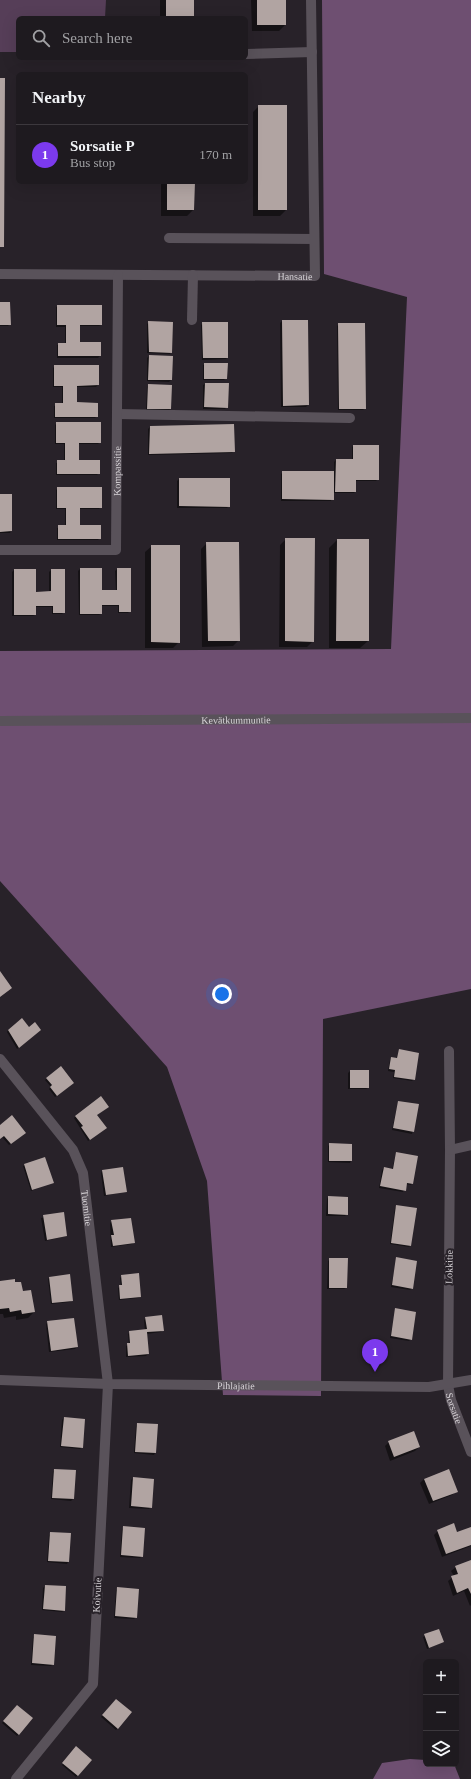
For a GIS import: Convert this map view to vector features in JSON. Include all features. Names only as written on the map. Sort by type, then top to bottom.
[{"type":"street","name":"Hansatie","points":[[0,274],[314,276],[311,0]]},
{"type":"street","points":[[248,54],[312,52]]},
{"type":"street","points":[[169,238],[314,239]]},
{"type":"street","name":"Kompassitie","points":[[0,550],[116,550],[118,275]]},
{"type":"street","points":[[192,320],[193,275]]},
{"type":"street","points":[[117,414],[350,418]]},
{"type":"street","name":"Kevätkummuntie","points":[[0,721],[471,718]]},
{"type":"street","name":"Lokkitie","points":[[448,1385],[450,1150],[449,1051]]},
{"type":"street","name":"Tuomitie","points":[[0,1059],[73,1150],[83,1173],[108,1384]]},
{"type":"street","points":[[450,1150],[471,1145]]},
{"type":"street","name":"Pihlajatie","points":[[0,1380],[108,1384],[429,1387],[471,1380]]},
{"type":"street","name":"Koivutie","points":[[16,1779],[93,1684],[108,1384]]},
{"type":"street","name":"Sorsatie","points":[[448,1385],[471,1452]]},
{"type":"shaded area","points":[[0,0],[106,0],[105,16],[16,16],[16,52],[0,52]]},
{"type":"shaded area","points":[[322,0],[471,0],[471,989],[323,1019],[321,1396],[223,1395],[207,1181],[167,1067],[0,881],[0,651],[391,649],[407,297],[324,274]]},
{"type":"shaded area","points":[[410,1759],[423,1760],[423,1767],[455,1767],[460,1779],[373,1779],[382,1763]]},
{"type":"building","points":[[166,0],[194,0],[194,16],[166,16]]},
{"type":"building","points":[[257,0],[286,0],[286,25],[257,25]]},
{"type":"building","points":[[0,78],[5,78],[4,247],[0,247]]},
{"type":"building","points":[[258,105],[287,105],[287,210],[258,210]]},
{"type":"building","points":[[167,184],[195,184],[194,210],[167,210]]},
{"type":"building","points":[[0,302],[10,302],[11,325],[0,325]]},
{"type":"building","points":[[57,305],[102,305],[102,325],[80,325],[80,342],[101,342],[101,356],[58,356],[58,343],[66,343],[66,325],[57,325]]},
{"type":"building","points":[[282,320],[308,320],[309,405],[283,406]]},
{"type":"building","points":[[148,321],[173,322],[172,353],[149,352]]},
{"type":"building","points":[[202,322],[228,322],[228,358],[203,358]]},
{"type":"building","points":[[338,323],[365,323],[366,409],[339,409]]},
{"type":"building","points":[[149,355],[173,356],[172,380],[148,380]]},
{"type":"building","points":[[204,363],[228,363],[227,379],[204,379]]},
{"type":"building","points":[[54,365],[99,365],[99,385],[77,386],[77,402],[98,403],[98,417],[55,417],[55,403],[63,403],[63,386],[54,386]]},
{"type":"building","points":[[205,383],[229,383],[228,408],[204,407]]},
{"type":"building","points":[[148,384],[172,385],[171,409],[147,409]]},
{"type":"building","points":[[56,422],[101,422],[101,443],[79,443],[79,460],[100,460],[100,474],[57,474],[57,460],[65,460],[65,443],[56,443]]},
{"type":"building","points":[[234,424],[235,452],[149,454],[150,426]]},
{"type":"building","points":[[353,445],[379,445],[379,480],[356,480],[356,492],[335,492],[336,459],[353,459]]},
{"type":"building","points":[[282,471],[334,471],[334,500],[282,499]]},
{"type":"building","points":[[179,478],[230,478],[230,507],[179,506]]},
{"type":"building","points":[[57,487],[102,487],[102,508],[80,508],[80,525],[101,525],[101,539],[58,539],[58,525],[66,525],[66,508],[57,508]]},
{"type":"building","points":[[0,494],[12,494],[12,531],[0,532]]},
{"type":"building","points":[[285,538],[315,538],[314,642],[285,641]]},
{"type":"building","points":[[337,539],[369,539],[369,641],[336,641]]},
{"type":"building","points":[[206,542],[239,542],[240,641],[208,641]]},
{"type":"building","points":[[151,545],[180,545],[180,643],[151,642]]},
{"type":"building","points":[[80,568],[102,568],[102,590],[117,590],[117,568],[131,568],[131,612],[119,612],[119,605],[102,605],[102,614],[80,614]]},
{"type":"building","points":[[14,569],[36,569],[36,592],[51,591],[51,569],[65,569],[65,613],[53,613],[53,606],[36,606],[36,615],[14,615]]},
{"type":"building","points":[[0,971],[12,988],[0,997]]},
{"type":"building","points":[[22,1018],[29,1027],[35,1022],[41,1030],[19,1048],[8,1030]]},
{"type":"building","points":[[399,1049],[419,1053],[415,1080],[394,1077],[395,1070],[389,1069],[391,1057],[397,1058]]},
{"type":"building","points":[[61,1066],[74,1083],[57,1096],[50,1087],[52,1085],[46,1078]]},
{"type":"building","points":[[350,1070],[369,1070],[369,1088],[350,1088]]},
{"type":"building","points":[[101,1096],[109,1107],[97,1115],[107,1128],[90,1140],[81,1127],[83,1126],[75,1116]]},
{"type":"building","points":[[398,1101],[419,1104],[414,1132],[393,1128]]},
{"type":"building","points":[[12,1115],[26,1133],[11,1144],[4,1136],[0,1139],[0,1125]]},
{"type":"building","points":[[329,1143],[352,1144],[352,1161],[329,1161]]},
{"type":"building","points":[[396,1152],[418,1156],[413,1184],[407,1183],[406,1191],[380,1186],[384,1167],[393,1169]]},
{"type":"building","points":[[45,1157],[54,1183],[32,1190],[24,1164]]},
{"type":"building","points":[[123,1167],[127,1192],[106,1195],[102,1170]]},
{"type":"building","points":[[328,1196],[348,1197],[348,1215],[328,1214]]},
{"type":"building","points":[[396,1205],[417,1208],[411,1246],[391,1243]]},
{"type":"building","points":[[64,1212],[67,1236],[47,1240],[43,1215]]},
{"type":"building","points":[[131,1218],[135,1243],[113,1246],[111,1235],[114,1235],[111,1220]]},
{"type":"building","points":[[396,1257],[417,1261],[413,1289],[392,1285]]},
{"type":"building","points":[[329,1258],[348,1258],[347,1288],[329,1288]]},
{"type":"building","points":[[139,1273],[141,1297],[120,1299],[119,1285],[122,1285],[121,1275]]},
{"type":"building","points":[[70,1274],[73,1301],[52,1303],[49,1277]]},
{"type":"building","points":[[15,1279],[15,1282],[21,1282],[23,1291],[31,1290],[35,1312],[22,1314],[21,1310],[10,1312],[9,1308],[0,1309],[0,1281]]},
{"type":"building","points":[[395,1308],[416,1312],[412,1340],[391,1336]]},
{"type":"building","points":[[162,1315],[164,1331],[147,1332],[149,1354],[128,1356],[127,1343],[130,1343],[129,1331],[147,1329],[145,1317]]},
{"type":"building","points":[[74,1318],[78,1347],[51,1351],[47,1321]]},
{"type":"building","points":[[64,1417],[85,1419],[83,1448],[61,1446]]},
{"type":"building","points":[[137,1423],[158,1424],[156,1453],[135,1452]]},
{"type":"building","points":[[414,1431],[420,1447],[394,1457],[388,1441]]},
{"type":"building","points":[[54,1469],[76,1470],[74,1499],[52,1498]]},
{"type":"building","points":[[449,1469],[458,1492],[433,1501],[424,1479]]},
{"type":"building","points":[[133,1477],[154,1479],[152,1508],[131,1506]]},
{"type":"building","points":[[454,1523],[457,1532],[471,1527],[471,1545],[446,1554],[437,1530]]},
{"type":"building","points":[[123,1526],[145,1528],[143,1557],[121,1555]]},
{"type":"building","points":[[50,1532],[71,1533],[69,1562],[48,1561]]},
{"type":"building","points":[[471,1560],[471,1594],[468,1588],[457,1593],[451,1576],[458,1574],[455,1566]]},
{"type":"building","points":[[45,1585],[66,1586],[65,1611],[43,1609]]},
{"type":"building","points":[[117,1587],[139,1589],[137,1618],[115,1616]]},
{"type":"building","points":[[439,1629],[444,1642],[429,1648],[424,1634]]},
{"type":"building","points":[[34,1634],[56,1636],[54,1665],[32,1663]]},
{"type":"building","points":[[116,1699],[132,1712],[118,1729],[102,1715]]},
{"type":"building","points":[[17,1705],[33,1718],[19,1735],[3,1721]]},
{"type":"building","points":[[76,1746],[92,1760],[78,1776],[62,1763]]},
{"type":"place","name":"Sorsatie P","points":[[375,1372]]}]
